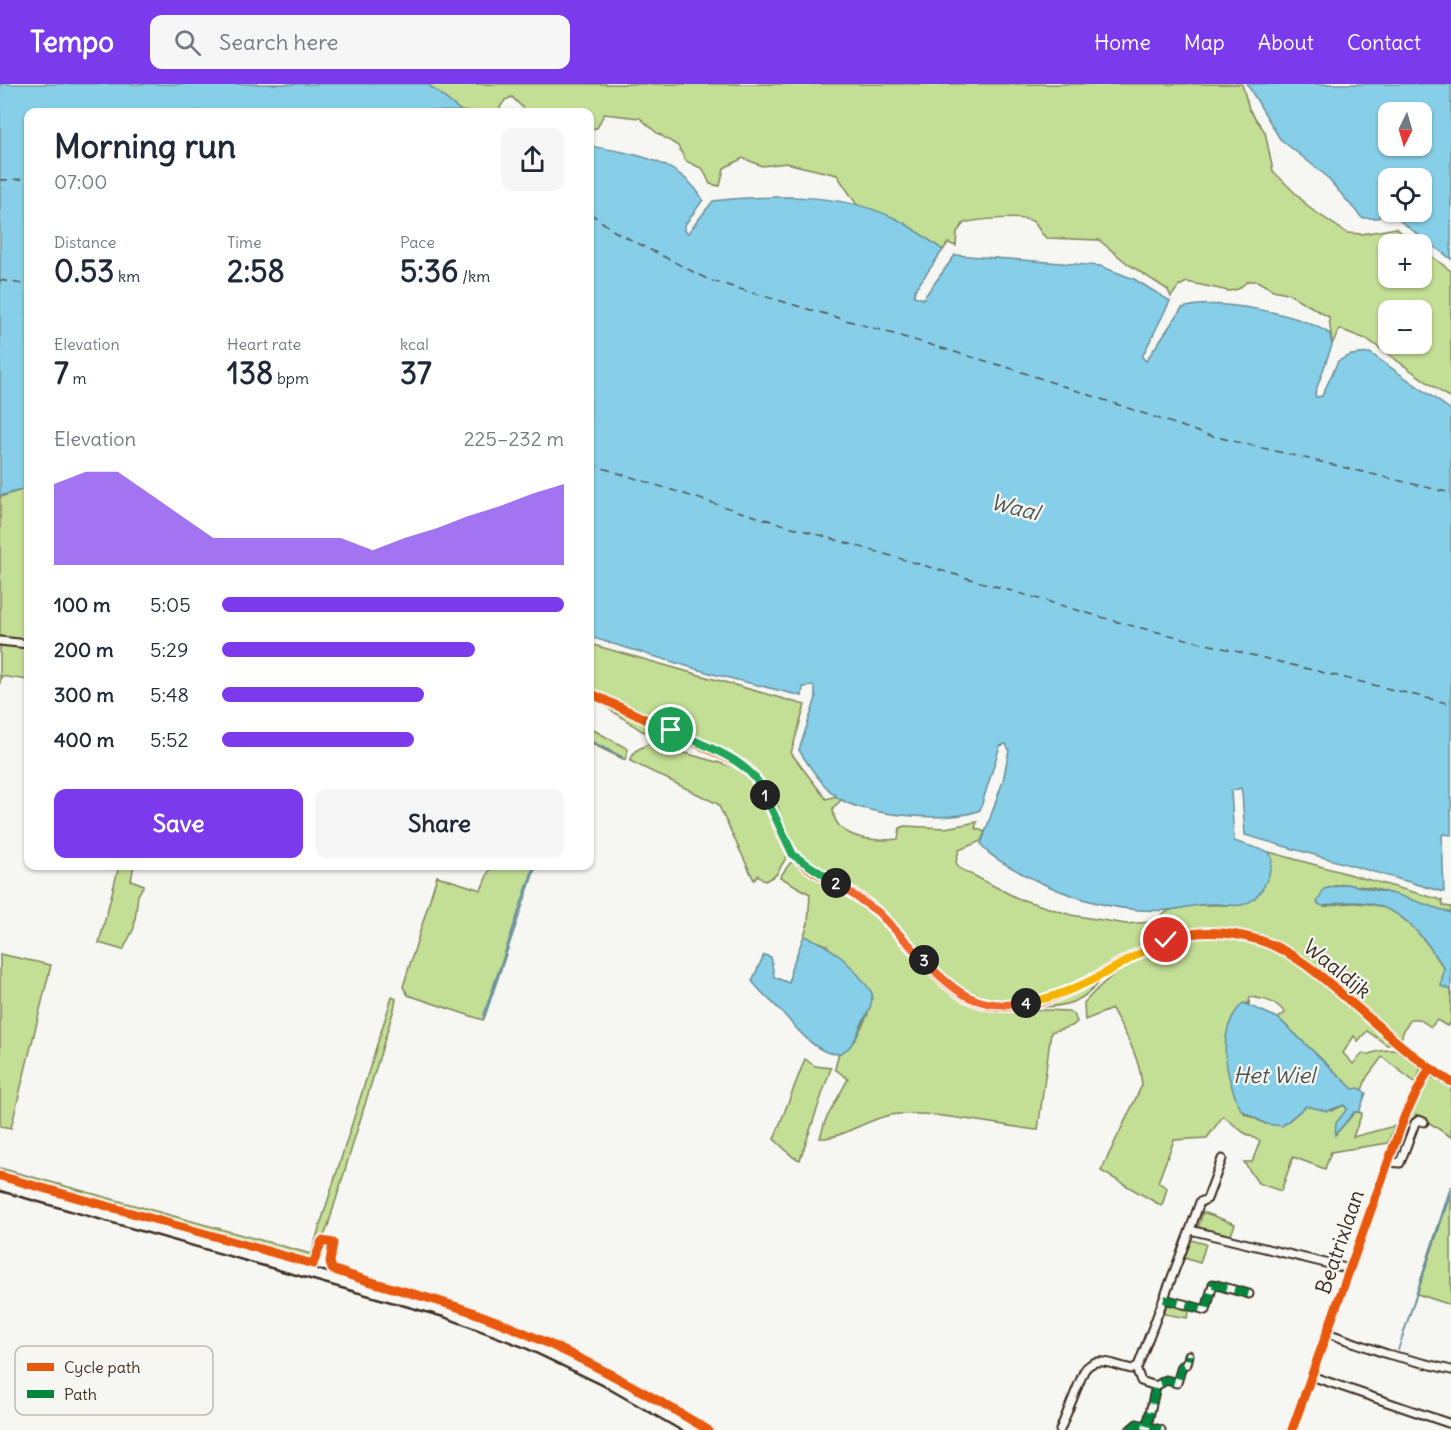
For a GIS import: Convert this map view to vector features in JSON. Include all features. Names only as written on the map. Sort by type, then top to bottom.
[{"type":"main road","points":[[0,1185],[447,1312],[526,1341],[605,1380],[692,1430]]},
{"type":"street","points":[[0,640],[24,643]]},
{"type":"street","name":"Waaldijk","points":[[594,695],[744,766],[762,787],[793,855],[878,912],[948,985],[975,1001],[1017,1005],[1050,998],[1080,986],[1166,940],[1193,934],[1233,934],[1263,941],[1300,960],[1429,1069],[1451,1082]]},
{"type":"street","name":"Beatrixlaan","points":[[1292,1430],[1409,1106],[1429,1069]]},
{"type":"street","name":"Beatrixlaan","points":[[1388,1162],[1400,1163],[1415,1123],[1419,1120],[1424,1122]]},
{"type":"street","points":[[1156,1386],[1141,1381],[1136,1368],[1196,1210],[1200,1202],[1207,1199],[1222,1159]]},
{"type":"street","points":[[1190,1230],[1350,1269]]},
{"type":"street","points":[[1164,1299],[1206,1310],[1213,1284],[1249,1294]]},
{"type":"street","points":[[1327,1334],[1388,1354],[1451,1370]]},
{"type":"street","points":[[1147,1426],[1156,1386],[1166,1380],[1178,1383],[1182,1366],[1187,1364],[1189,1355]]},
{"type":"street","points":[[1060,1430],[1089,1364],[1100,1361],[1130,1369],[1136,1368]]},
{"type":"street","points":[[1311,1376],[1451,1424]]},
{"type":"street","points":[[1130,1430],[1137,1424],[1161,1430]]},
{"type":"green space","points":[[427,84],[1242,84],[1249,109],[1265,132],[1273,171],[1311,209],[1347,233],[1362,234],[1396,228],[1404,234],[1378,234],[1378,288],[1432,288],[1432,257],[1451,271],[1451,399],[1388,354],[1432,354],[1432,300],[1378,300],[1378,347],[1368,340],[1340,329],[1332,344],[1329,317],[1287,293],[1273,290],[1257,281],[1248,281],[1238,289],[1229,291],[1187,282],[1179,286],[1171,297],[1168,290],[1128,264],[1099,240],[1047,238],[1034,222],[1019,218],[988,219],[964,223],[957,232],[956,246],[948,243],[943,250],[904,223],[857,205],[837,175],[786,163],[762,166],[743,158],[724,168],[720,186],[710,184],[703,169],[686,161],[678,146],[657,133],[640,118],[604,114],[597,128],[594,128],[594,108],[523,108],[512,97],[505,100],[500,108],[457,108]]},
{"type":"green space","points":[[24,489],[24,640],[0,637],[0,497]]},
{"type":"green space","points":[[0,643],[24,646],[24,679],[1,676],[0,684]]},
{"type":"green space","points":[[594,645],[805,705],[791,753],[826,799],[836,796],[841,800],[833,808],[835,818],[847,832],[867,839],[888,840],[898,839],[900,828],[904,826],[945,828],[977,822],[975,828],[985,832],[981,841],[959,850],[956,862],[959,868],[1017,898],[1071,915],[1126,924],[1150,922],[1170,910],[1193,905],[1241,905],[1267,874],[1271,859],[1269,852],[1442,900],[1443,906],[1451,907],[1451,913],[1373,888],[1344,884],[1330,887],[1324,907],[1346,903],[1365,903],[1382,907],[1409,923],[1444,968],[1441,985],[1451,990],[1451,1022],[1447,1026],[1437,1020],[1431,1027],[1419,1019],[1411,1019],[1400,1042],[1338,988],[1263,939],[1187,932],[1055,994],[1030,1001],[1007,1003],[968,995],[949,982],[884,912],[796,853],[781,825],[778,806],[771,803],[762,782],[750,768],[594,692]]},
{"type":"green space","points":[[594,698],[703,750],[642,731]]},
{"type":"green space","points":[[594,730],[628,749],[625,760],[594,745]]},
{"type":"green space","points":[[650,743],[744,770],[759,786],[789,853],[776,875],[765,881],[758,875],[754,880],[718,804],[630,761],[635,751]]},
{"type":"green space","points":[[795,861],[850,894],[880,916],[963,999],[995,1008],[1068,1011],[1074,1014],[1077,1022],[1072,1026],[1051,1032],[1038,1130],[950,1117],[899,1114],[877,1119],[838,1135],[820,1138],[825,1121],[848,1079],[835,1069],[839,1052],[855,1040],[868,1014],[827,945],[804,936],[808,923],[810,894],[780,877],[790,863]]},
{"type":"green space","points":[[118,870],[133,870],[131,880],[144,885],[138,895],[134,928],[123,950],[99,943]]},
{"type":"green space","points":[[489,870],[533,870],[483,1020],[408,995],[403,987],[437,876],[481,890]]},
{"type":"green space","points":[[1196,936],[1228,938],[1257,944],[1282,955],[1328,985],[1395,1044],[1387,1045],[1367,1031],[1358,1041],[1354,1036],[1343,1053],[1353,1064],[1363,1053],[1366,1055],[1390,1050],[1403,1053],[1421,1068],[1416,1083],[1382,1057],[1367,1077],[1362,1090],[1353,1089],[1278,1018],[1285,1013],[1282,1009],[1269,1001],[1250,997],[1249,1004],[1247,1003],[1244,1113],[1266,1124],[1285,1124],[1306,1106],[1332,1111],[1344,1105],[1347,1109],[1335,1135],[1355,1112],[1362,1113],[1353,1137],[1394,1126],[1388,1143],[1331,1152],[1325,1169],[1293,1157],[1281,1191],[1258,1183],[1244,1162],[1252,1162],[1260,1141],[1243,1132],[1223,1116],[1207,1138],[1174,1140],[1158,1182],[1167,1188],[1162,1206],[1101,1171],[1142,1085],[1141,1075],[1127,1036],[1112,1009],[1085,1020],[1084,1003],[1114,974],[1137,958],[1174,940],[1177,947],[1182,945],[1182,939]]},
{"type":"green space","points":[[0,954],[51,965],[11,1128],[0,1126]]},
{"type":"green space","points":[[1102,978],[1080,999],[1062,1005],[1031,1006]]},
{"type":"green space","points":[[392,997],[396,999],[394,1009],[327,1229],[312,1262],[0,1175],[0,1168],[311,1254]]},
{"type":"green space","points":[[805,1059],[815,1066],[831,1068],[800,1160],[793,1157],[774,1139]]},
{"type":"green space","points":[[1431,1078],[1438,1078],[1451,1087],[1451,1137],[1416,1114],[1396,1157],[1393,1156],[1414,1101],[1419,1091]]},
{"type":"green space","points":[[1451,1192],[1451,1305],[1417,1294]]},
{"type":"green space","points":[[1203,1212],[1235,1224],[1231,1235],[1198,1228]]},
{"type":"green space","points":[[1191,1240],[1206,1244],[1200,1263],[1184,1258]]},
{"type":"green space","points":[[1167,1303],[1190,1309],[1187,1318],[1164,1314]]},
{"type":"water","points":[[0,84],[427,84],[457,108],[24,108],[24,489],[0,496]]},
{"type":"water","points":[[1247,84],[1451,84],[1451,259],[1432,245],[1432,234],[1417,234],[1401,222],[1432,222],[1432,168],[1378,168],[1378,218],[1362,218],[1324,174],[1280,139]]},
{"type":"water","name":"Waal","points":[[594,147],[654,161],[669,167],[694,186],[703,200],[684,226],[684,231],[688,233],[713,201],[786,197],[851,204],[872,209],[899,220],[943,250],[915,290],[914,296],[923,299],[955,255],[1100,266],[1134,279],[1170,301],[1142,357],[1146,361],[1182,308],[1216,305],[1258,309],[1299,320],[1330,334],[1332,345],[1315,393],[1316,397],[1322,396],[1338,361],[1351,355],[1370,353],[1451,410],[1451,835],[1443,834],[1442,837],[1444,892],[1245,835],[1241,788],[1231,791],[1234,841],[1269,852],[1272,858],[1270,872],[1255,898],[1242,905],[1205,904],[1150,911],[1093,902],[1021,873],[994,857],[981,844],[1003,781],[1009,750],[1006,744],[1000,746],[980,810],[967,814],[931,817],[869,810],[852,805],[834,795],[817,777],[799,750],[816,698],[814,686],[803,687],[802,696],[713,674],[594,638]]},
{"type":"water","points":[[533,870],[535,870],[484,1019]]},
{"type":"water","points":[[1347,884],[1398,895],[1451,913],[1451,990],[1441,986],[1444,968],[1434,953],[1414,928],[1402,918],[1389,910],[1358,902],[1325,906],[1317,903],[1324,889]]},
{"type":"water","points":[[804,936],[825,945],[842,958],[872,993],[870,1008],[851,1046],[841,1053],[831,1053],[820,1049],[798,1030],[752,981],[764,955],[771,957],[774,977],[789,983],[791,969]]},
{"type":"water","name":"Het Wiel","points":[[1243,1003],[1278,1018],[1353,1089],[1359,1088],[1366,1093],[1359,1112],[1354,1112],[1335,1135],[1336,1123],[1347,1109],[1344,1105],[1327,1111],[1306,1106],[1282,1126],[1266,1124],[1241,1110],[1227,1070],[1226,1041],[1228,1027]]},
{"type":"water","points":[[1451,1186],[1451,1192],[1398,1350]]},
{"type":"waterway","points":[[594,743],[622,757]]},
{"type":"ferry route","points":[[0,180],[24,179]]},
{"type":"ferry route","points":[[594,216],[614,231],[709,280],[1013,369],[1204,434],[1451,493]]},
{"type":"ferry route","points":[[0,280],[24,284]]},
{"type":"ferry route","points":[[594,465],[744,513],[1125,624],[1451,704]]},
{"type":"marked path","points":[[1164,1299],[1206,1310],[1213,1284],[1249,1294]]},
{"type":"marked path","points":[[1147,1426],[1156,1386],[1166,1380],[1177,1383],[1182,1366],[1187,1364],[1189,1355]]},
{"type":"marked path","points":[[1130,1430],[1137,1424],[1161,1430]]},
{"type":"cycle path","points":[[594,695],[744,766],[760,785],[780,830],[798,859],[815,872],[855,894],[877,911],[944,982],[973,1000],[999,1006],[1026,1005],[1077,987],[1150,947],[1174,938],[1195,933],[1238,935],[1259,940],[1283,950],[1305,964],[1384,1031],[1451,1082]]},
{"type":"cycle path","points":[[1292,1430],[1405,1115],[1429,1069]]},
{"type":"cycle path","points":[[0,1176],[313,1264],[322,1241],[333,1243],[330,1262],[332,1269],[455,1306],[503,1324],[563,1350],[622,1380],[708,1430]]},
{"type":"route","points":[[671,730],[744,766],[757,778],[762,787],[793,855],[863,899],[894,926],[948,985],[967,998],[994,1005],[1017,1005],[1050,998],[1080,986],[1166,940]]}]
